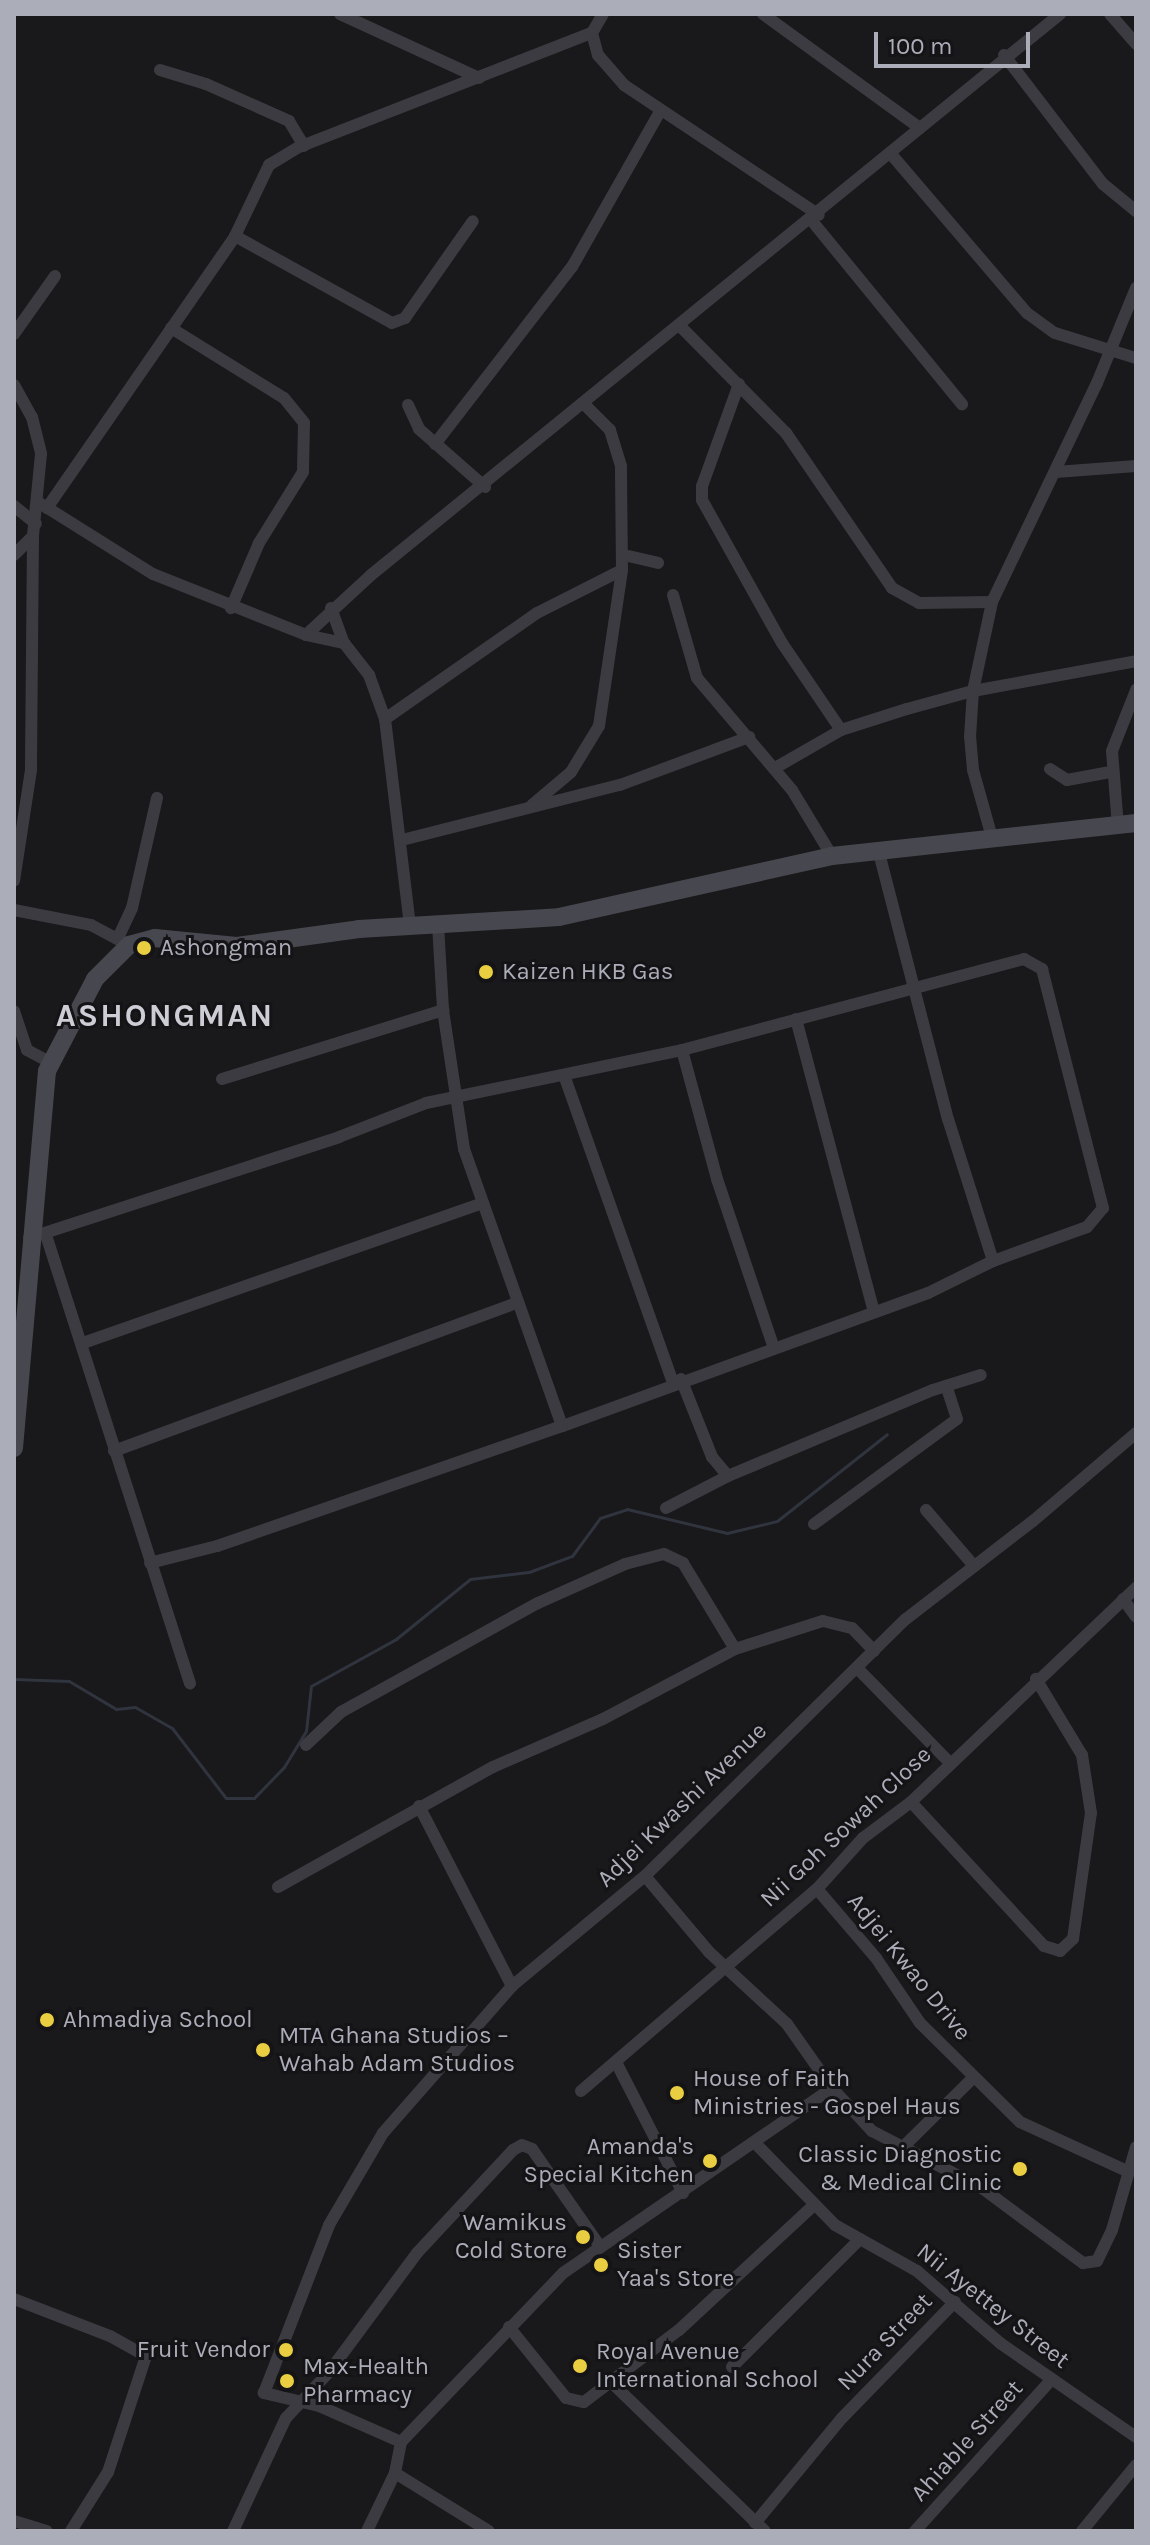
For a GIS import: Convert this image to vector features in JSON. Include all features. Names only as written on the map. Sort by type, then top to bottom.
[{"type":"street","points":[[340,14],[479,78]]},
{"type":"street","points":[[14,881],[31,770],[35,530],[43,505],[235,236],[259,179],[279,157],[304,146],[592,33],[603,14]]},
{"type":"street","points":[[763,14],[920,128]]},
{"type":"street","points":[[306,635],[331,608],[485,487],[679,325],[815,218],[1004,55],[1060,14]]},
{"type":"street","points":[[1110,14],[1136,44]]},
{"type":"street","points":[[592,33],[611,73],[815,218],[962,404]]},
{"type":"street","points":[[1004,55],[1094,173],[1136,211]]},
{"type":"street","points":[[160,70],[206,84],[289,121],[304,146]]},
{"type":"street","points":[[435,444],[572,267],[661,110]]},
{"type":"street","points":[[891,154],[1027,313],[1055,333],[1109,353],[1136,358]]},
{"type":"street","points":[[235,236],[392,323],[405,318],[473,221]]},
{"type":"street","points":[[14,334],[55,276]]},
{"type":"street","points":[[993,841],[973,770],[973,691],[992,602],[1056,472],[1136,288]]},
{"type":"street","points":[[679,325],[786,433],[878,571],[904,599],[934,605],[992,602]]},
{"type":"street","points":[[171,328],[284,398],[304,423],[303,472],[259,543],[231,608]]},
{"type":"street","points":[[739,384],[702,486],[702,500],[782,643],[841,730]]},
{"type":"street","points":[[14,385],[39,434],[43,505]]},
{"type":"street","points":[[532,805],[571,772],[599,726],[624,555],[616,447],[610,430],[584,404]]},
{"type":"street","points":[[408,405],[412,421],[485,487]]},
{"type":"street","points":[[1056,472],[1136,466]]},
{"type":"street","points":[[43,505],[122,558],[231,608],[306,635],[344,643]]},
{"type":"street","points":[[14,506],[35,530]]},
{"type":"street","points":[[14,555],[35,530]]},
{"type":"street","points":[[624,555],[658,563]]},
{"type":"street","points":[[385,719],[537,613],[622,570]]},
{"type":"street","points":[[673,595],[697,678],[775,768],[832,856]]},
{"type":"street","points":[[331,608],[344,643],[369,675],[385,719],[410,926]]},
{"type":"street","points":[[775,768],[841,730],[973,691],[1136,661]]},
{"type":"street","points":[[14,912],[91,925],[124,942],[155,938],[237,946],[410,926],[612,909],[832,856],[1127,825],[1110,772],[1112,751],[1136,690]]},
{"type":"street","points":[[402,840],[620,785],[749,737]]},
{"type":"street","points":[[1050,769],[1067,780],[1110,772]]},
{"type":"street","points":[[14,1445],[38,1236],[50,1062],[76,1010],[124,942],[157,798]]},
{"type":"street","points":[[878,849],[914,989],[993,1261]]},
{"type":"street","points":[[438,925],[443,1010],[464,1149],[562,1426]]},
{"type":"street","points":[[38,1236],[123,1204],[456,1096],[682,1050],[1024,959],[1042,969],[1103,1208],[1087,1227],[993,1261],[928,1293],[773,1345],[562,1426],[217,1546],[150,1563]]},
{"type":"street","points":[[222,1079],[443,1010]]},
{"type":"street","points":[[14,1011],[27,1050],[50,1062]]},
{"type":"street","points":[[796,1019],[874,1312]]},
{"type":"street","points":[[682,1050],[724,1201],[773,1345]]},
{"type":"street","points":[[564,1075],[677,1381],[712,1457],[728,1476]]},
{"type":"street","points":[[83,1343],[483,1203]]},
{"type":"street","points":[[38,1236],[83,1343],[114,1451],[190,1683]]},
{"type":"street","points":[[114,1451],[516,1303]]},
{"type":"street","points":[[666,1508],[728,1476],[946,1386],[981,1375]]},
{"type":"street","points":[[814,1524],[957,1419],[958,1412],[946,1386]]},
{"type":"street","name":"Adjei Kwashi Avenue","points":[[301,2404],[264,2393],[304,2284],[355,2174],[383,2133],[512,1986],[645,1876],[724,1793],[874,1651],[1136,1434]]},
{"type":"street","points":[[926,1510],[974,1566]]},
{"type":"street","points":[[306,1745],[341,1712],[538,1603],[625,1564],[664,1554],[683,1563],[735,1649]]},
{"type":"street","name":"Nii Goh Sowah Close","points":[[581,2091],[617,2064],[725,1964],[817,1889],[863,1838],[911,1802],[948,1761],[1136,1588]]},
{"type":"street","points":[[1123,1599],[1136,1617]]},
{"type":"street","points":[[278,1887],[419,1806],[673,1684],[735,1649],[823,1621],[852,1628],[874,1651]]},
{"type":"street","points":[[858,1669],[948,1761]]},
{"type":"street","points":[[911,1802],[1044,1946],[1060,1951],[1073,1939],[1091,1813],[1082,1755],[1036,1679]]},
{"type":"street","points":[[419,1806],[512,1986]]},
{"type":"street","points":[[645,1876],[725,1964],[787,2024],[832,2088],[872,2131],[901,2149],[982,2188],[1089,2265],[1097,2261],[1112,2230],[1136,2147]]},
{"type":"street","name":"Adjei Kwao Drive","points":[[817,1889],[876,1958],[920,2023],[1020,2122],[1129,2172]]},
{"type":"street","points":[[617,2064],[683,2193]]},
{"type":"street","points":[[901,2149],[973,2078]]},
{"type":"street","points":[[367,2531],[395,2473],[401,2442],[509,2327],[599,2245],[756,2144],[832,2088]]},
{"type":"street","name":"Nii Ayettey Street","points":[[756,2144],[812,2207],[917,2271],[1051,2380],[1136,2437]]},
{"type":"street","points":[[233,2531],[286,2418],[301,2404],[417,2253],[513,2150],[522,2145],[532,2149],[599,2245]]},
{"type":"street","points":[[509,2327],[566,2398],[584,2402],[679,2330],[812,2207]]},
{"type":"street","points":[[732,2367],[860,2239]]},
{"type":"street","points":[[14,2299],[110,2336],[146,2356],[108,2472],[71,2531]]},
{"type":"street","name":"Nura Street","points":[[760,2527],[842,2418],[955,2302]]},
{"type":"street","name":"Ahiable Street","points":[[915,2531],[1051,2380]]},
{"type":"street","points":[[611,2382],[760,2527]]},
{"type":"street","points":[[301,2404],[319,2406],[401,2442]]},
{"type":"street","points":[[1082,2531],[1136,2465]]},
{"type":"street","points":[[395,2473],[489,2531]]},
{"type":"street","points":[[14,2521],[47,2531]]},
{"type":"waterway","points":[[14,1679],[69,1681],[116,1709],[135,1707],[172,1728],[226,1798],[254,1798],[284,1767],[306,1731],[311,1686],[396,1639],[470,1579],[529,1572],[572,1556],[600,1518],[627,1509],[727,1533],[777,1521],[887,1434]]},
{"type":"place","name":"Ashongman","points":[[144,948]]},
{"type":"place","name":"Kaizen HKB Gas","points":[[486,972]]},
{"type":"place","name":"Ahmadiya School","points":[[47,2020]]},
{"type":"place","name":"MTA Ghana Studios – Wahab Adam Studios","points":[[263,2050]]},
{"type":"place","name":"House of Faith Ministries - Gospel Haus","points":[[677,2093]]},
{"type":"place","name":"Amanda's Special Kitchen","points":[[710,2161]]},
{"type":"place","name":"Classic Diagnostic & Medical Clinic","points":[[1020,2169]]},
{"type":"place","name":"Wamikus Cold Store","points":[[583,2237]]},
{"type":"place","name":"Sister Yaa's Store","points":[[601,2265]]},
{"type":"place","name":"Fruit Vendor","points":[[286,2350]]},
{"type":"place","name":"Royal Avenue International School","points":[[580,2366]]},
{"type":"place","name":"Max-Health Pharmacy","points":[[287,2381]]},
{"type":"district","name":"ASHONGMAN","points":[[165,1016]]}]
